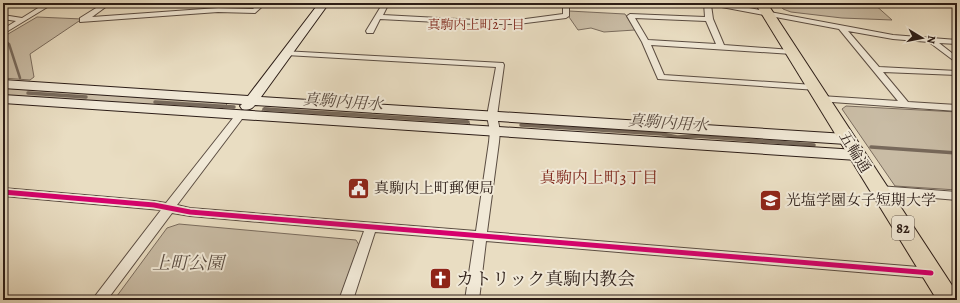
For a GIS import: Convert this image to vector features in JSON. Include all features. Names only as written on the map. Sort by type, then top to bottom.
[{"type":"main road","name":"五輪通","points":[[764,8],[949,300]]},
{"type":"street","points":[[3,32],[51,3]]},
{"type":"street","points":[[108,3],[84,20],[218,10],[255,11],[263,3]]},
{"type":"street","points":[[99,300],[324,3]]},
{"type":"street","points":[[370,31],[386,3]]},
{"type":"street","points":[[378,17],[476,22],[518,22],[566,16],[566,3]]},
{"type":"street","points":[[707,3],[709,19],[721,47]]},
{"type":"street","points":[[711,3],[764,8],[843,29],[893,37],[933,42],[957,42]]},
{"type":"street","points":[[709,19],[630,16],[646,42],[661,77],[906,105],[957,108]]},
{"type":"street","points":[[3,17],[23,20]]},
{"type":"street","points":[[843,29],[906,105]]},
{"type":"street","points":[[646,42],[792,52]]},
{"type":"street","points":[[933,42],[957,61]]},
{"type":"street","points":[[286,53],[500,65],[492,116],[495,131],[472,300]]},
{"type":"street","points":[[876,69],[957,73]]},
{"type":"street","points":[[3,84],[846,139]]},
{"type":"street","points":[[4,100],[857,155]]},
{"type":"street","points":[[879,190],[957,196]]},
{"type":"street","points":[[3,192],[142,203],[190,212],[931,273]]},
{"type":"street","points":[[346,300],[371,227]]},
{"type":"green space","points":[[779,3],[873,3],[892,20],[842,18],[791,12],[783,9]]},
{"type":"green space","points":[[569,11],[625,14],[635,30],[604,32],[591,28],[578,30],[569,17]]},
{"type":"green space","points":[[37,17],[82,19],[30,54],[34,77],[30,80],[3,78],[3,37]]},
{"type":"green space","points":[[3,88],[228,103],[221,110],[3,96]]},
{"type":"green space","points":[[278,106],[465,118],[470,124],[469,126],[261,112],[265,107]]},
{"type":"green space","points":[[846,106],[957,112],[957,190],[895,186],[842,109]]},
{"type":"green space","name":"上町公園","points":[[179,224],[356,240],[359,245],[339,300],[114,300],[167,228]]},
{"type":"waterway","name":"真駒内用水","points":[[3,40],[9,44],[20,78]]},
{"type":"waterway","name":"真駒内用水","points":[[28,93],[86,97]]},
{"type":"waterway","name":"真駒内用水","points":[[155,102],[234,107]]},
{"type":"waterway","name":"真駒内用水","points":[[264,109],[468,122]]},
{"type":"waterway","name":"真駒内用水","points":[[521,125],[662,134],[677,137],[695,136],[814,145]]},
{"type":"waterway","name":"真駒内用水","points":[[871,147],[957,153]]},
{"type":"cycle path","points":[[3,192],[154,205],[190,212],[931,273]]},
{"type":"place","name":"真駒内上町郵便局","points":[[359,188]]},
{"type":"place","name":"光塩学園女子短期大学","points":[[771,200]]},
{"type":"place","name":"カトリック真駒内教会","points":[[440,279]]},
{"type":"district","name":"真駒内上町2丁目","points":[[476,24]]},
{"type":"district","name":"真駒内上町3丁目","points":[[599,178]]}]
